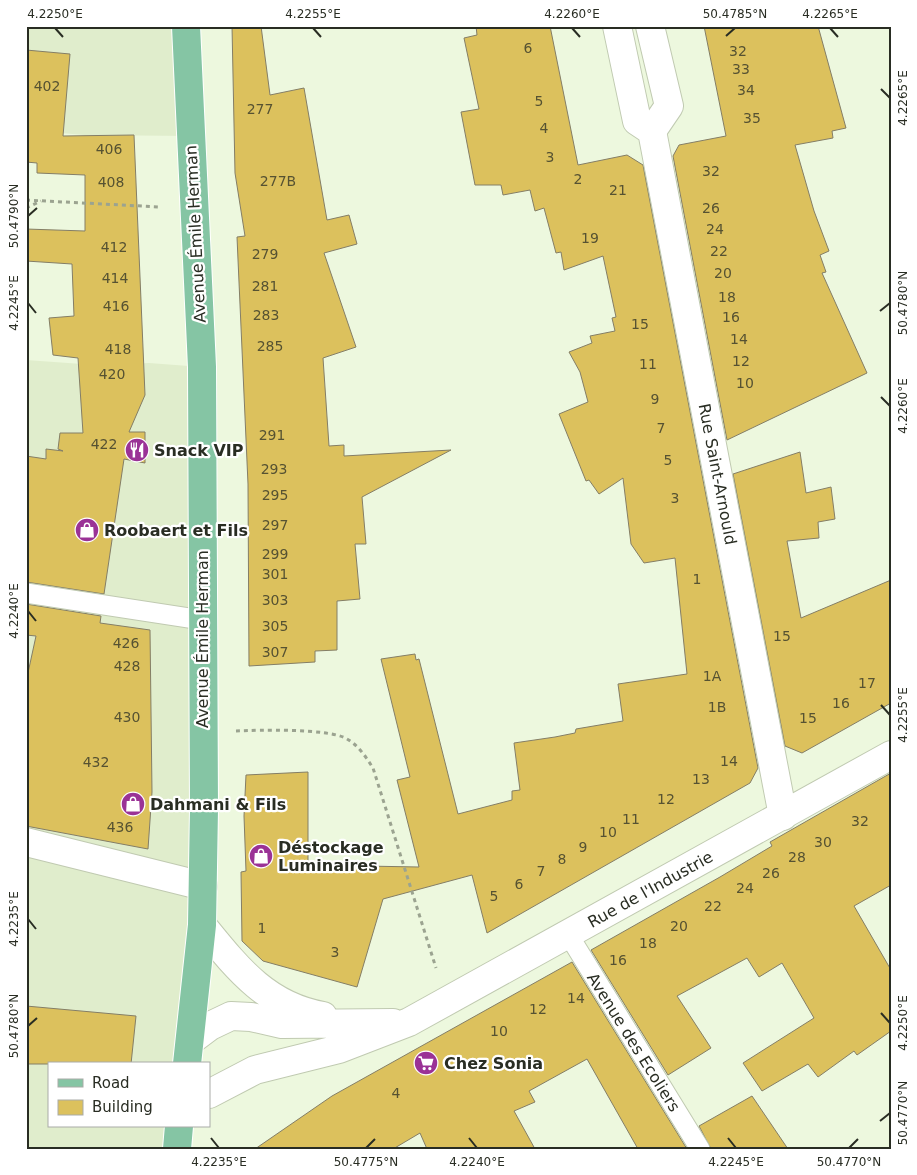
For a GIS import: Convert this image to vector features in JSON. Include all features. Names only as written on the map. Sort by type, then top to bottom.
[{"type":"main road","name":"Avenue Émile Herman","points":[[186,26],[202,367],[203,886],[202,925],[189,1052]]},
{"type":"main road","points":[[177,1149],[180,1128]]},
{"type":"street","points":[[617,26],[637,121],[652,131],[669,106],[650,26]]},
{"type":"street","name":"Rue Saint-Arnould","points":[[652,131],[783,816]]},
{"type":"street","name":"Rue de l'Industrie","points":[[210,1093],[255,1070],[339,1049],[409,1022],[891,755]]},
{"type":"street","points":[[26,842],[203,886]]},
{"type":"street","name":"Rue de l'Industrie","points":[[202,925],[240,972],[284,1004],[314,1014],[362,1023]]},
{"type":"street","name":"Rue de l'Industrie","points":[[189,1052],[210,1026],[231,1016],[251,1016],[282,1024],[409,1022]]},
{"type":"lane","points":[[26,593],[202,620]]},
{"type":"lane","name":"Avenue des Ecoliers","points":[[568,934],[700,1149]]},
{"type":"path","points":[[26,200],[194,208]]},
{"type":"path","points":[[26,208],[42,201]]},
{"type":"path","points":[[203,732],[252,730],[327,733],[346,738],[362,752],[373,768],[448,1001]]},
{"type":"shaded area","points":[[26,26],[187,26],[191,136],[84,135],[26,130]]},
{"type":"shaded area","points":[[26,360],[96,365],[149,363],[202,367],[187,1062],[48,1062],[48,1128],[179,1128],[177,1149],[26,1149]]},
{"type":"building","points":[[232,26],[261,26],[270,95],[304,88],[327,220],[349,215],[357,244],[324,253],[356,347],[323,358],[329,446],[344,445],[344,456],[451,450],[362,497],[366,544],[355,544],[360,599],[337,601],[337,650],[315,651],[315,662],[249,666],[248,484],[237,237],[245,236],[235,173]]},
{"type":"building","points":[[476,26],[550,26],[578,165],[627,155],[643,165],[758,768],[750,783],[487,933],[472,875],[383,899],[357,987],[263,961],[242,941],[241,872],[246,871],[244,816],[246,775],[308,772],[308,865],[419,867],[397,780],[410,777],[381,659],[415,654],[416,660],[419,659],[458,814],[512,800],[512,791],[520,790],[514,743],[575,733],[576,729],[623,721],[618,684],[687,674],[675,558],[644,563],[631,544],[623,478],[599,494],[589,480],[586,481],[559,414],[588,402],[580,372],[569,352],[592,343],[590,336],[615,331],[612,318],[616,317],[603,256],[564,270],[561,252],[556,253],[544,208],[535,211],[530,190],[503,195],[501,185],[475,185],[461,112],[479,109],[464,38],[477,35]]},
{"type":"building","points":[[704,26],[818,26],[846,128],[832,131],[833,138],[795,145],[814,211],[829,251],[820,255],[826,272],[822,273],[867,373],[727,440],[673,156],[679,145],[726,136]]},
{"type":"building","points":[[26,50],[70,54],[63,136],[134,135],[145,395],[129,432],[145,432],[145,463],[124,459],[104,594],[26,582],[26,456],[46,459],[46,449],[63,451],[58,449],[60,433],[83,433],[78,358],[53,355],[49,318],[74,316],[72,264],[26,261],[26,229],[85,231],[85,175],[37,173],[37,163],[26,162]]},
{"type":"building","points":[[800,452],[806,493],[831,487],[835,519],[818,522],[819,538],[787,541],[801,618],[891,580],[891,703],[802,753],[785,746],[733,474]]},
{"type":"building","points":[[26,604],[101,616],[100,623],[150,630],[152,792],[148,849],[26,826],[26,682],[36,636],[26,635]]},
{"type":"building","points":[[891,773],[891,885],[854,906],[891,970],[891,1031],[857,1055],[854,1051],[818,1077],[808,1064],[762,1091],[743,1063],[814,1018],[782,963],[759,977],[747,958],[677,996],[711,1048],[668,1075],[591,950],[720,877],[772,846],[770,842]]},
{"type":"building","points":[[572,962],[687,1149],[638,1149],[587,1059],[529,1091],[535,1102],[514,1111],[535,1149],[427,1149],[420,1133],[393,1149],[255,1149],[332,1096]]},
{"type":"building","points":[[26,1006],[136,1016],[131,1062],[48,1062],[48,1064],[26,1064]]},
{"type":"building","points":[[752,1096],[788,1149],[711,1149],[699,1126]]},
{"type":"place","name":"Snack VIP","points":[[137,450]]},
{"type":"place","name":"Roobaert et Fils","points":[[87,530]]},
{"type":"place","name":"Dahmani & Fils","points":[[133,804]]},
{"type":"place","name":"Déstockage Luminaires","points":[[261,856]]},
{"type":"place","name":"Chez Sonia","points":[[426,1063]]}]
